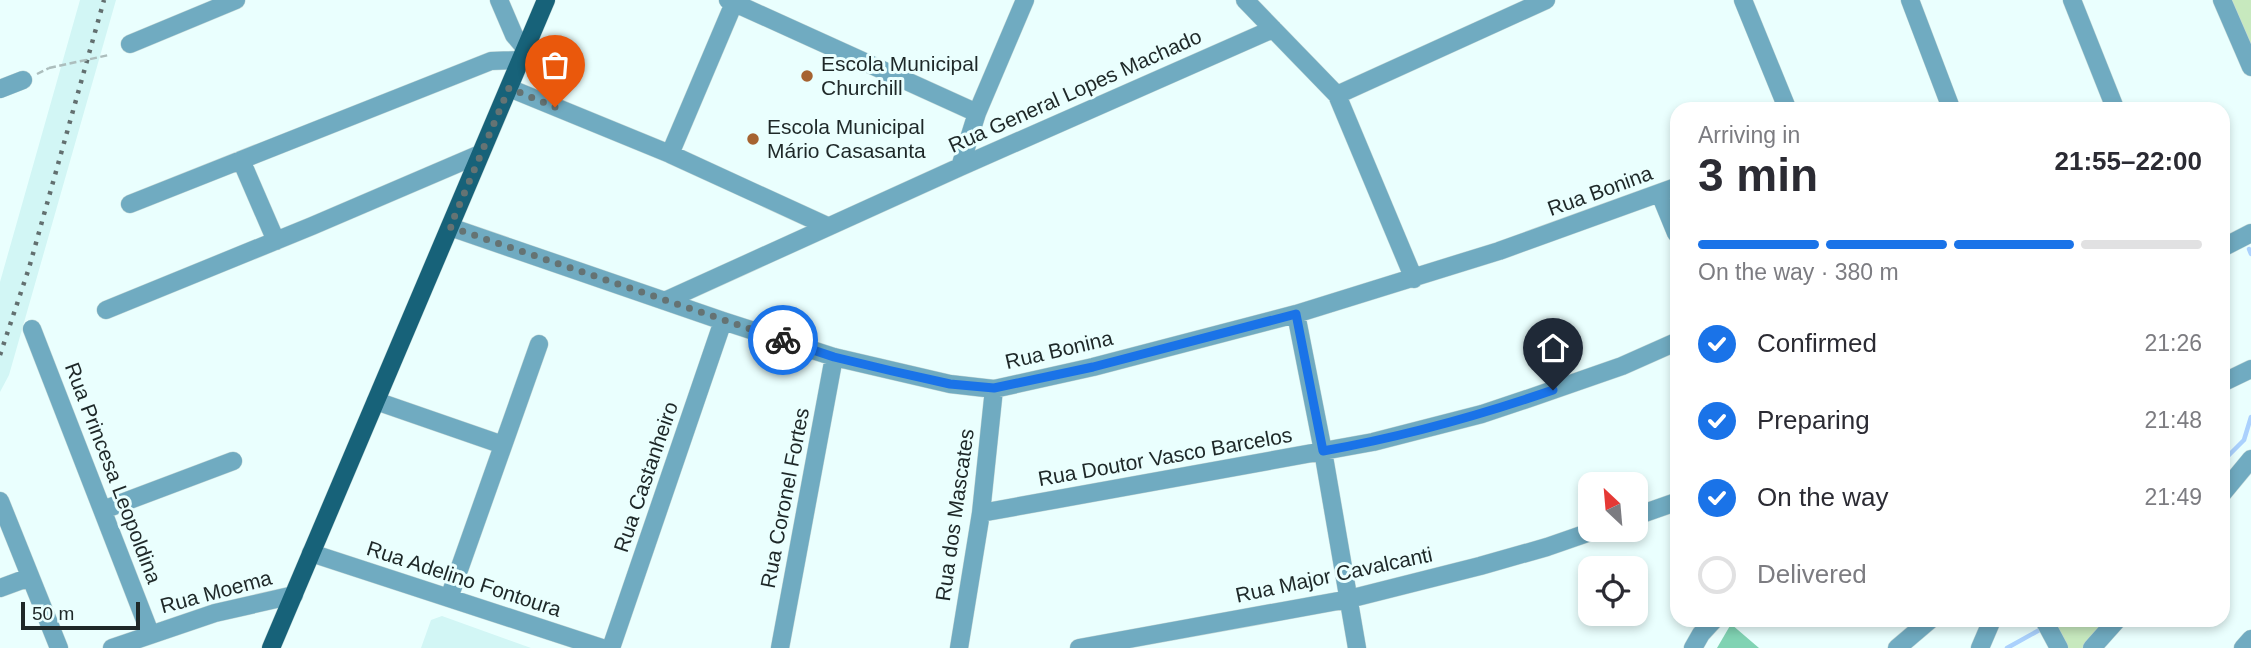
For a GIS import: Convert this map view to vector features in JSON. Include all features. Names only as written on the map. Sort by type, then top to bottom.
[{"type":"main road","points":[[271,648],[546,0]]},
{"type":"street","points":[[130,44],[236,0]]},
{"type":"street","points":[[130,204],[491,61],[523,54],[499,0]]},
{"type":"street","points":[[960,167],[977,114],[1025,0]]},
{"type":"street","points":[[1245,0],[1337,95],[1414,279]]},
{"type":"street","points":[[1337,95],[1546,0]]},
{"type":"street","points":[[1743,0],[1785,102]]},
{"type":"street","points":[[1910,0],[1949,102]]},
{"type":"street","points":[[2073,0],[2113,102]]},
{"type":"street","points":[[2222,0],[2251,67]]},
{"type":"street","points":[[670,154],[731,1],[977,114]]},
{"type":"street","name":"Rua General Lopes Machado","points":[[667,300],[827,226],[1273,29]]},
{"type":"street","points":[[0,89],[23,80]]},
{"type":"street","points":[[509,88],[670,154],[827,226]]},
{"type":"street","points":[[106,310],[480,154]]},
{"type":"street","points":[[241,160],[276,241]]},
{"type":"street","name":"Rua Bonina","points":[[450,227],[834,357],[950,384],[994,388],[1093,367],[1296,314],[1499,251],[1668,190]]},
{"type":"street","points":[[2230,244],[2251,233]]},
{"type":"street","points":[[1296,314],[1357,648]]},
{"type":"street","name":"Rua Castanheiro","points":[[611,648],[723,321]]},
{"type":"street","name":"Rua Princesa Leopoldina","points":[[33,329],[150,633]]},
{"type":"street","points":[[449,598],[539,344]]},
{"type":"street","name":"Rua Doutor Vasco Barcelos","points":[[981,513],[1373,442],[1482,414],[1622,366],[1670,345]]},
{"type":"street","name":"Rua Coronel Fortes","points":[[780,648],[834,357]]},
{"type":"street","points":[[2230,380],[2251,369]]},
{"type":"street","name":"Rua dos Mascates","points":[[959,648],[981,513],[994,388]]},
{"type":"street","points":[[376,401],[503,445]]},
{"type":"street","points":[[2230,484],[2251,459]]},
{"type":"street","points":[[103,510],[233,461]]},
{"type":"street","points":[[0,501],[59,648]]},
{"type":"street","points":[[1648,512],[1670,504]]},
{"type":"street","name":"Rua Major Cavalcanti","points":[[1079,648],[1349,599],[1494,562],[1578,536]]},
{"type":"street","name":"Rua Adelino Fontoura","points":[[311,553],[602,648]]},
{"type":"street","points":[[0,588],[30,577]]},
{"type":"street","name":"Rua Moema","points":[[112,648],[150,633],[236,607],[294,595]]},
{"type":"street","points":[[1693,648],[1708,627]]},
{"type":"street","points":[[1897,648],[1922,627]]},
{"type":"street","points":[[1980,648],[1989,627]]},
{"type":"street","points":[[2092,648],[2112,627]]},
{"type":"street","points":[[2243,648],[2251,639]]},
{"type":"path","points":[[49,68],[109,55]]},
{"type":"shaded area","points":[[80,0],[116,0],[9,375],[0,392],[0,282]]},
{"type":"shaded area","points":[[442,616],[531,648],[421,648],[431,620]]},
{"type":"green space","points":[[2228,0],[2251,0],[2251,50]]},
{"type":"green space","points":[[2052,627],[2105,627],[2085,648],[2063,648]]},
{"type":"building","points":[[1729,627],[1734,627],[1759,648],[1717,648]]},
{"type":"waterway","points":[[2249,249],[2251,254]]},
{"type":"waterway","points":[[2230,454],[2244,440],[2251,417]]},
{"type":"waterway","points":[[2007,648],[2043,628]]},
{"type":"railway","points":[[0,355],[29,268],[104,0]]},
{"type":"way so far","points":[[555,107],[509,88],[450,227],[783,340]]},
{"type":"place","name":"Escola Municipal Churchill","points":[[807,76]]},
{"type":"place","name":"Escola Municipal Mário Casasanta","points":[[753,139]]},
{"type":"route","points":[[783,340],[834,357],[892,371],[950,384],[994,388],[1093,367],[1296,314],[1323,451],[1441,425],[1553,390]]}]
